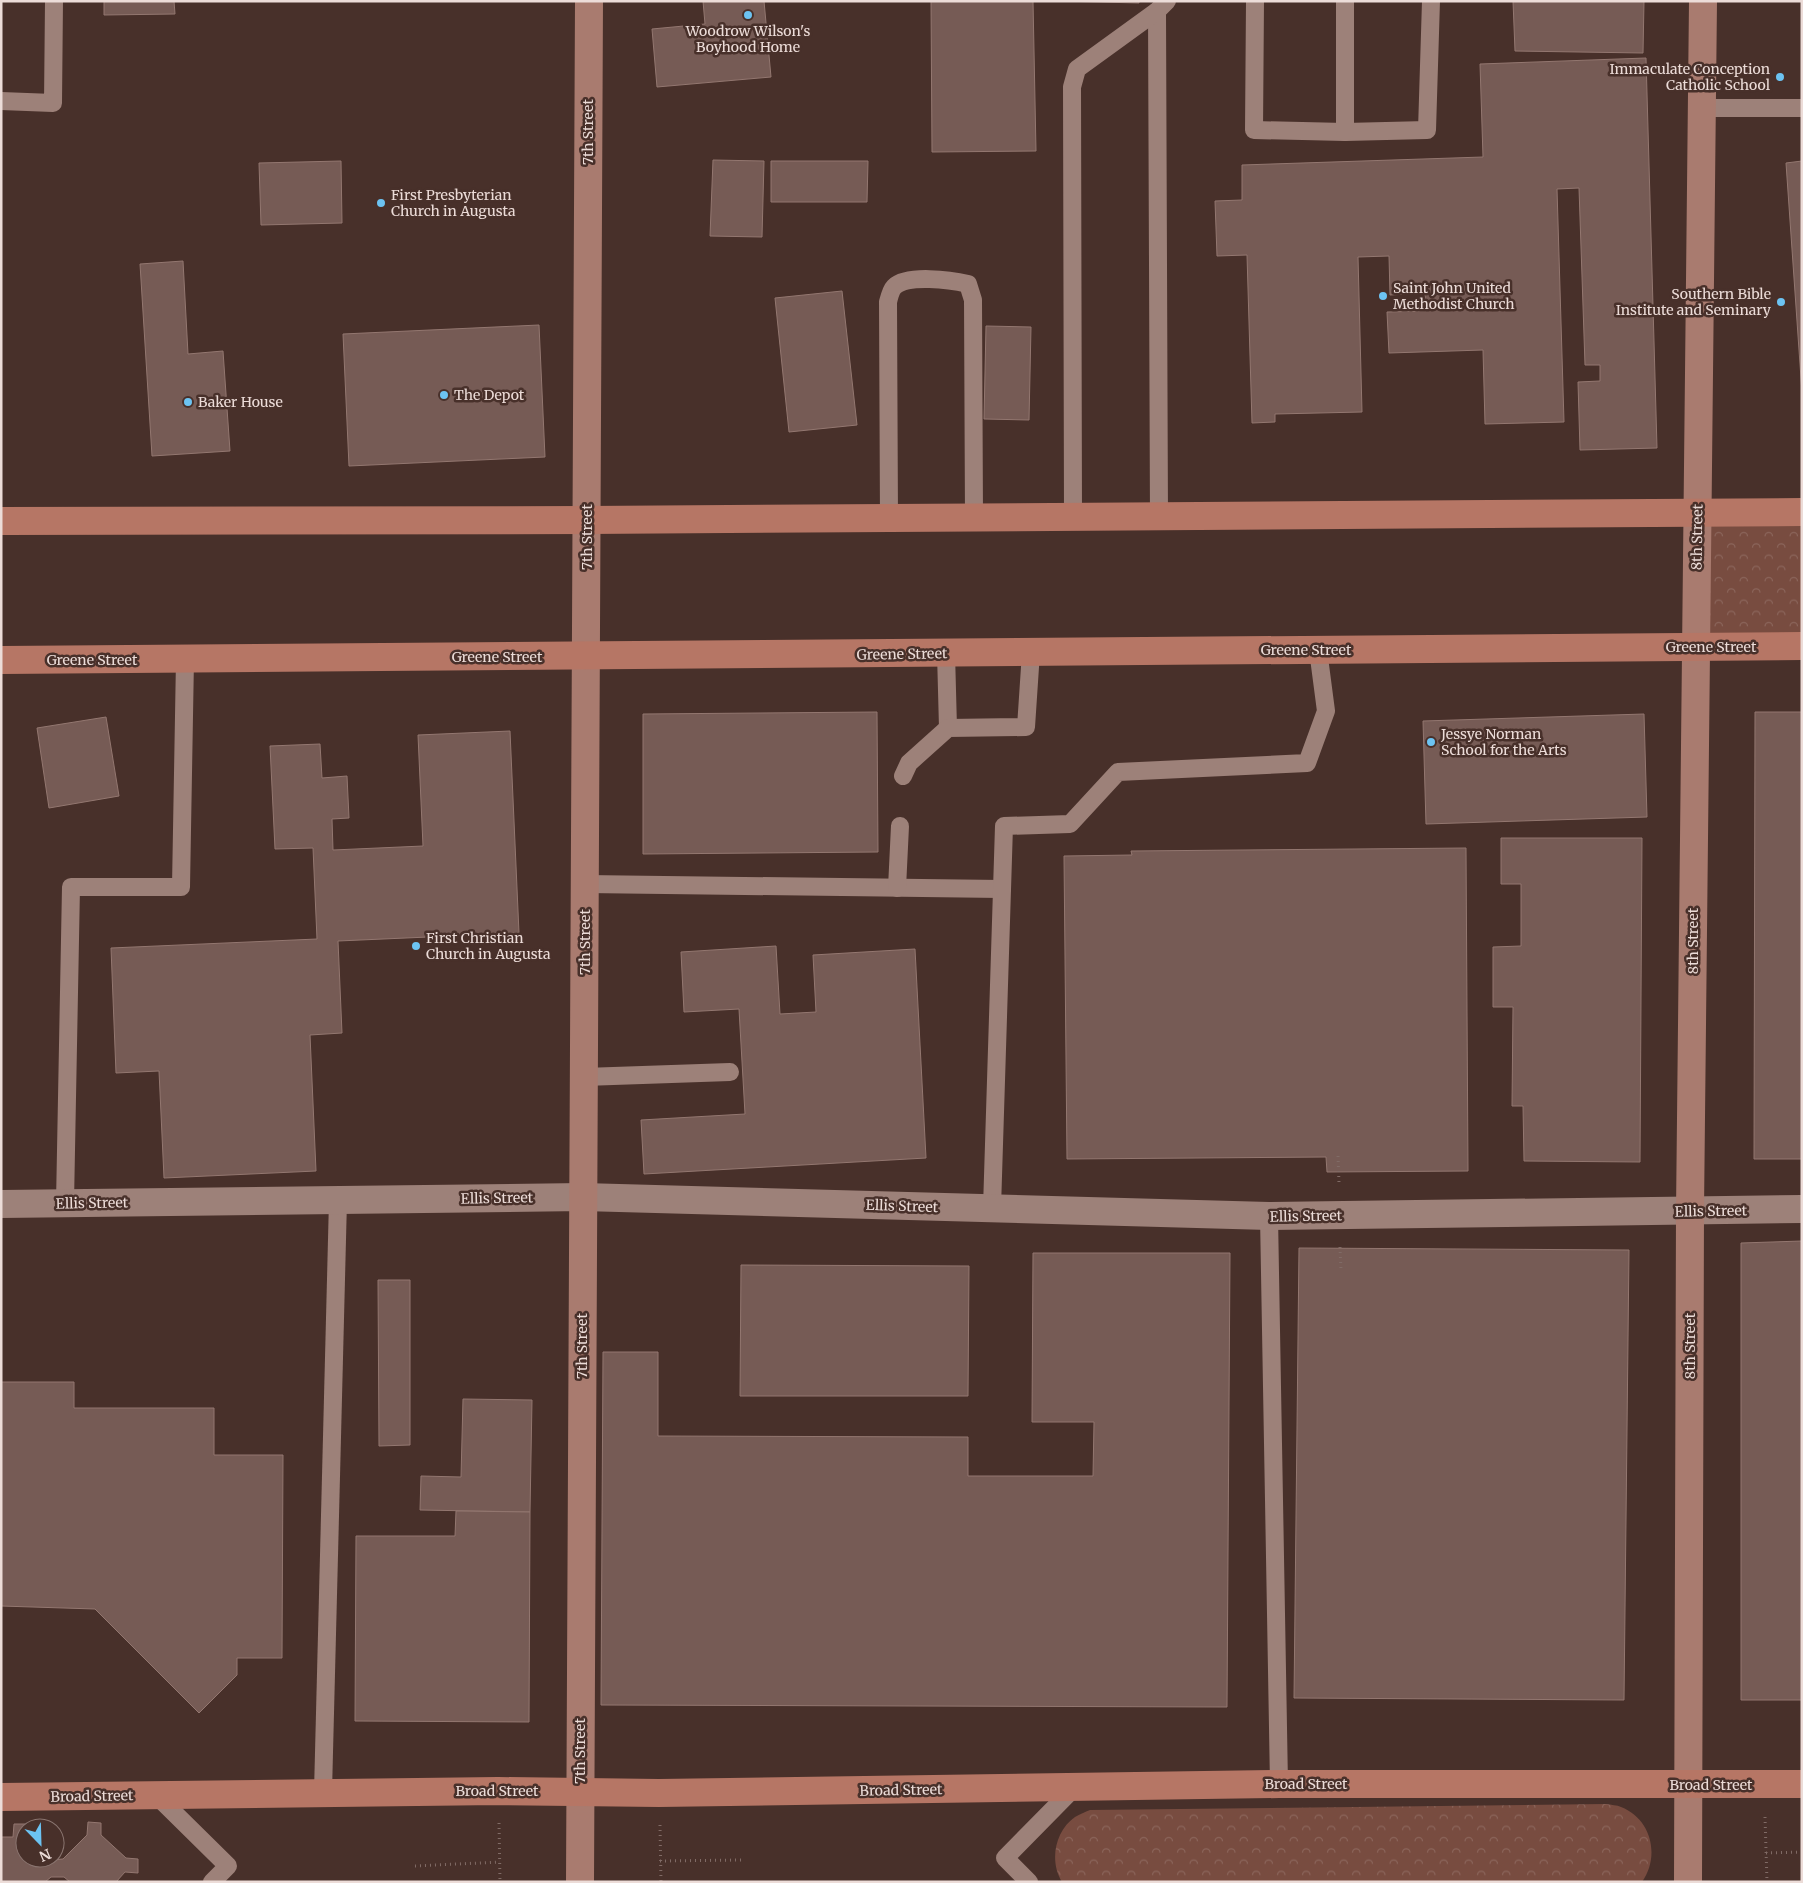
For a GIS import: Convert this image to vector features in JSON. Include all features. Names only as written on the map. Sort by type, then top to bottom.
[{"type":"main road","name":"7th Street","points":[[580,1882],[589,1]]},
{"type":"main road","name":"8th Street","points":[[1688,1882],[1690,1785],[1690,1211],[1703,1]]},
{"type":"main road","points":[[1,521],[587,520],[1802,512]]},
{"type":"main road","name":"Greene Street","points":[[1,660],[587,657],[1802,646]]},
{"type":"main road","name":"Broad Street","points":[[1,1797],[323,1792],[498,1791],[580,1793],[1074,1788],[1279,1784],[1802,1784]]},
{"type":"street","name":"Ellis Street","points":[[1,1204],[583,1197],[1269,1216],[1802,1209]]},
{"type":"lane","points":[[1,101],[53,103],[54,1]]},
{"type":"lane","points":[[1255,1],[1254,130],[1345,132],[1427,130],[1431,1]]},
{"type":"lane","points":[[1345,1],[1345,132]]},
{"type":"lane","points":[[1159,516],[1162,6]]},
{"type":"lane","points":[[1073,517],[1072,87],[1077,69],[1162,6]]},
{"type":"lane","points":[[1702,108],[1802,108]]},
{"type":"lane","points":[[889,518],[888,302],[894,287],[908,280],[953,280],[968,284],[974,300],[974,517]]},
{"type":"lane","points":[[992,1208],[1004,826],[1070,824],[1118,772],[1307,763],[1326,711],[1318,650]]},
{"type":"lane","points":[[903,776],[909,763],[948,728],[1026,727],[1031,652]]},
{"type":"lane","points":[[946,653],[948,728]]},
{"type":"lane","points":[[65,1203],[71,887],[181,887],[184,659]]},
{"type":"lane","points":[[898,888],[900,826]]},
{"type":"lane","points":[[585,884],[1002,889]]},
{"type":"lane","points":[[584,1077],[730,1072]]},
{"type":"lane","points":[[323,1792],[338,1200]]},
{"type":"lane","points":[[1269,1216],[1279,1784]]},
{"type":"lane","points":[[1029,1882],[1005,1858],[1074,1788]]},
{"type":"lane","points":[[156,1795],[228,1866],[212,1882]]},
{"type":"path","points":[[499,1815],[500,1882]]},
{"type":"path","points":[[660,1816],[661,1882]]},
{"type":"path","points":[[1766,1816],[1767,1882]]},
{"type":"path","points":[[1766,1853],[1802,1852]]},
{"type":"path","points":[[660,1862],[741,1860]]},
{"type":"path","points":[[415,1866],[500,1862]]},
{"type":"green space","points":[[1802,512],[1802,646],[1695,647],[1697,513]]},
{"type":"green space","points":[[1606,1804],[1619,1806],[1632,1813],[1646,1829],[1650,1840],[1651,1861],[1648,1872],[1642,1882],[1062,1882],[1058,1874],[1055,1856],[1059,1838],[1068,1823],[1075,1817],[1090,1810]]},
{"type":"building","points":[[104,1],[174,1],[175,14],[104,15]]},
{"type":"building","points":[[703,1],[764,1],[771,77],[657,87],[652,29],[705,24]]},
{"type":"building","points":[[931,1],[1033,1],[1036,151],[932,152]]},
{"type":"building","points":[[1060,1],[1139,1],[1139,3]]},
{"type":"building","points":[[1513,1],[1644,1],[1643,53],[1515,51]]},
{"type":"building","points":[[1646,58],[1657,448],[1580,450],[1578,382],[1600,381],[1600,365],[1585,365],[1579,188],[1557,189],[1564,422],[1485,424],[1483,350],[1389,353],[1387,312],[1426,311],[1425,293],[1390,295],[1389,256],[1358,257],[1362,412],[1275,414],[1275,422],[1252,423],[1247,255],[1217,256],[1215,201],[1242,200],[1242,165],[1483,157],[1480,64]]},
{"type":"building","points":[[713,160],[764,161],[762,237],[710,236]]},
{"type":"building","points":[[341,161],[342,223],[261,225],[259,163]]},
{"type":"building","points":[[771,161],[868,161],[867,202],[771,202]]},
{"type":"building","points":[[1802,161],[1802,393],[1786,163]]},
{"type":"building","name":"Baker House","points":[[183,261],[188,354],[223,351],[230,451],[152,456],[140,264]]},
{"type":"building","points":[[842,291],[857,425],[789,432],[775,298]]},
{"type":"building","name":"The Depot","points":[[539,325],[545,457],[349,466],[343,334]]},
{"type":"building","points":[[986,326],[1031,327],[1029,420],[984,419]]},
{"type":"building","points":[[877,712],[878,852],[643,854],[643,714]]},
{"type":"building","points":[[1755,712],[1802,712],[1802,1159],[1754,1159]]},
{"type":"building","points":[[1644,714],[1647,817],[1426,824],[1423,721]]},
{"type":"building","points":[[106,717],[119,796],[49,808],[37,728]]},
{"type":"building","points":[[510,731],[519,933],[338,941],[342,1033],[310,1035],[316,1171],[164,1178],[159,1071],[116,1073],[111,948],[317,939],[313,848],[275,849],[270,746],[320,744],[322,778],[347,776],[349,818],[332,819],[333,850],[423,846],[418,735]]},
{"type":"building","points":[[1501,838],[1642,838],[1640,1162],[1524,1161],[1523,1106],[1512,1106],[1513,1007],[1493,1007],[1493,947],[1521,946],[1521,884],[1501,884]]},
{"type":"building","points":[[1466,848],[1468,1171],[1327,1172],[1326,1157],[1067,1159],[1064,856],[1132,855],[1131,851]]},
{"type":"building","points":[[776,946],[780,1014],[816,1012],[813,955],[915,949],[926,1158],[644,1174],[641,1120],[745,1114],[739,1009],[684,1012],[681,952]]},
{"type":"building","points":[[1802,1241],[1802,1700],[1741,1700],[1741,1243]]},
{"type":"building","points":[[1299,1248],[1629,1250],[1624,1700],[1294,1698]]},
{"type":"building","points":[[1033,1253],[1230,1253],[1227,1707],[601,1705],[603,1352],[658,1352],[658,1436],[968,1437],[968,1476],[1093,1476],[1094,1422],[1032,1422]]},
{"type":"building","points":[[741,1265],[969,1266],[968,1396],[740,1396]]},
{"type":"building","points":[[378,1280],[410,1280],[410,1445],[379,1446]]},
{"type":"building","points":[[1,1382],[74,1382],[74,1408],[214,1408],[214,1455],[283,1455],[282,1658],[237,1658],[237,1675],[199,1713],[95,1609],[1,1606]]},
{"type":"building","points":[[463,1399],[532,1400],[530,1512],[420,1510],[421,1476],[461,1477]]},
{"type":"building","points":[[456,1511],[530,1512],[529,1722],[355,1721],[356,1536],[455,1536]]},
{"type":"building","points":[[88,1822],[101,1823],[101,1835],[126,1858],[138,1859],[138,1873],[125,1872],[116,1882],[70,1882],[64,1877],[51,1877],[45,1882],[1,1882],[1,1837],[13,1837],[14,1824],[15,1868],[65,1868],[65,1857],[87,1835]]},
{"type":"place","name":"Woodrow Wilson's Boyhood Home","points":[[748,15]]},
{"type":"place","name":"Immaculate Conception Catholic School","points":[[1780,77]]},
{"type":"place","name":"First Presbyterian Church in Augusta","points":[[381,203]]},
{"type":"place","name":"Saint John United Methodist Church","points":[[1383,296]]},
{"type":"place","name":"Southern Bible Institute and Seminary","points":[[1781,302]]},
{"type":"place","name":"The Depot","points":[[444,395]]},
{"type":"place","name":"Baker House","points":[[188,402]]},
{"type":"place","name":"Jessye Norman School for the Arts","points":[[1431,742]]},
{"type":"place","name":"First Christian Church in Augusta","points":[[416,946]]}]
